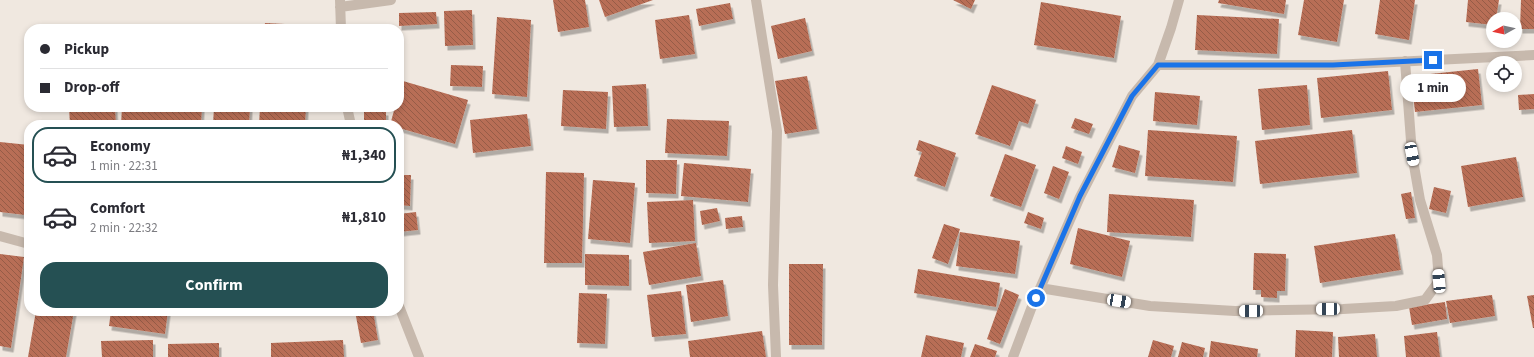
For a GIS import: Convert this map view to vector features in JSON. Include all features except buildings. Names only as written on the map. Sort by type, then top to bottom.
[{"type":"street","points":[[341,24],[340,4],[391,0]]},
{"type":"street","points":[[756,0],[777,131],[773,285],[776,357]]},
{"type":"street","points":[[1013,357],[1040,288],[1080,196],[1132,96],[1158,65],[1171,28],[1176,1]]},
{"type":"street","points":[[1158,65],[1333,65],[1534,55]]},
{"type":"street","points":[[1040,288],[1150,306],[1235,311],[1351,309],[1396,306],[1425,300],[1439,281],[1438,261],[1420,200],[1412,154],[1404,62]]},
{"type":"street","points":[[0,236],[24,243]]},
{"type":"street","points":[[403,316],[419,357]]},
{"type":"route","points":[[1036,298],[1080,196],[1132,96],[1158,65],[1333,65],[1433,60]]}]
